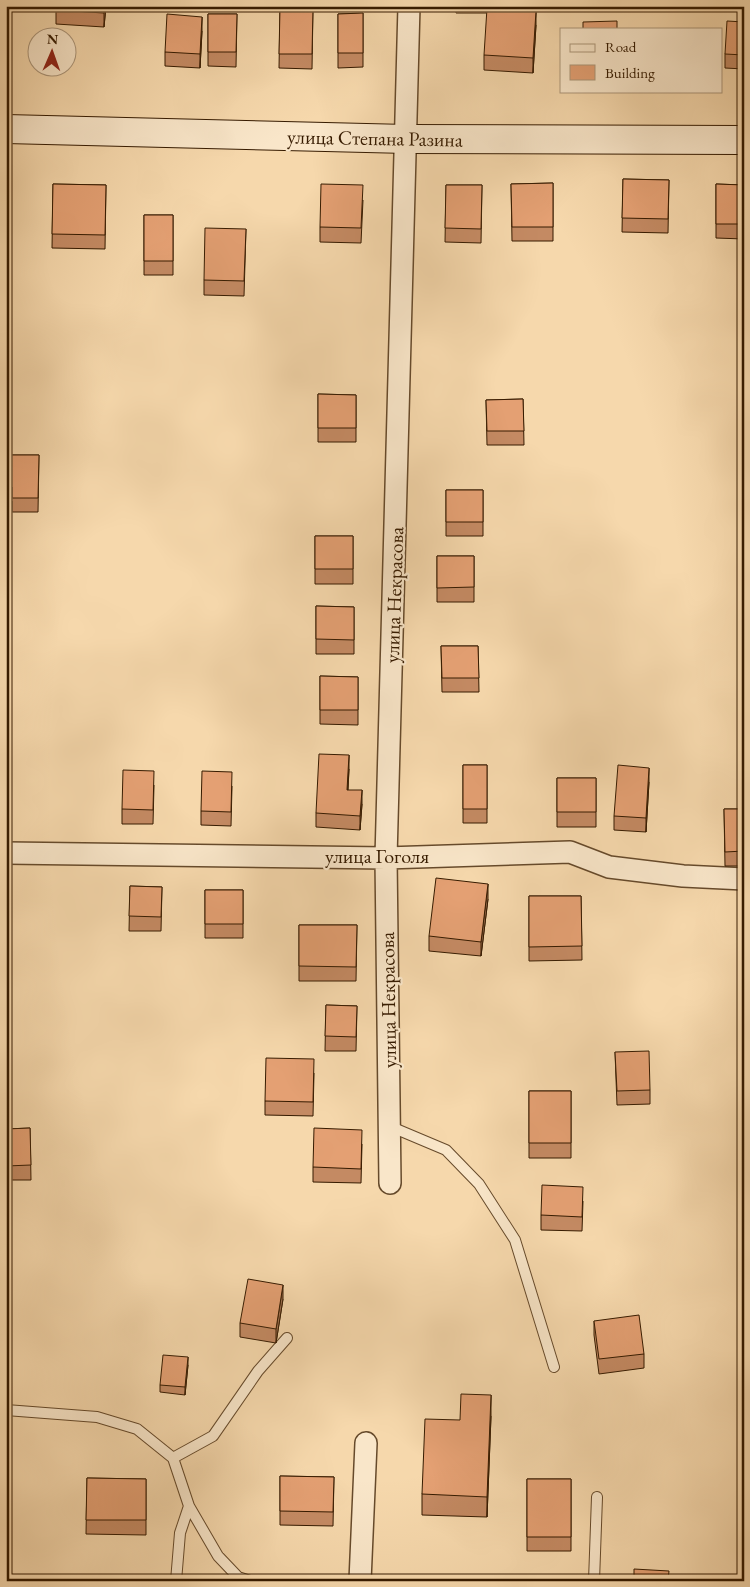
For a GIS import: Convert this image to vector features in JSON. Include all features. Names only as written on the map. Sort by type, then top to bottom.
[{"type":"main road","name":"улица Степана Разина","points":[[6,130],[407,139],[744,140]]},
{"type":"street","name":"улица Некрасова","points":[[390,1183],[386,858],[407,139],[409,6]]},
{"type":"street","name":"улица Гоголя","points":[[6,853],[386,858],[570,852],[609,867],[683,876],[744,879]]},
{"type":"street","points":[[360,1581],[366,1443]]},
{"type":"lane","points":[[389,1126],[446,1150],[479,1184],[515,1240],[554,1367]]},
{"type":"lane","points":[[173,1458],[213,1436],[258,1371],[287,1338]]},
{"type":"lane","points":[[6,1410],[97,1417],[137,1429],[173,1458],[189,1506],[218,1556],[238,1577],[250,1581]]},
{"type":"lane","points":[[594,1581],[597,1497]]},
{"type":"lane","points":[[176,1581],[180,1533],[189,1506]]},
{"type":"building","points":[[56,6],[105,6],[104,13],[56,10]]},
{"type":"building","points":[[280,8],[313,8],[312,54],[279,54]]},
{"type":"building","points":[[487,8],[536,11],[533,58],[484,55]]},
{"type":"building","points":[[363,13],[363,53],[338,53],[338,14]]},
{"type":"building","points":[[167,14],[202,17],[200,54],[165,52]]},
{"type":"building","points":[[208,14],[237,14],[236,52],[208,52]]},
{"type":"building","points":[[617,21],[617,28],[583,28],[583,22]]},
{"type":"building","points":[[727,21],[744,22],[744,55],[725,54]]},
{"type":"building","points":[[623,179],[669,180],[668,219],[622,218]]},
{"type":"building","points":[[553,183],[553,227],[512,227],[511,184]]},
{"type":"building","points":[[53,184],[106,185],[105,235],[52,234]]},
{"type":"building","points":[[321,184],[363,185],[361,228],[320,227]]},
{"type":"building","points":[[716,184],[744,185],[744,224],[716,224]]},
{"type":"building","points":[[446,185],[482,185],[481,229],[445,228]]},
{"type":"building","points":[[144,215],[173,215],[173,261],[144,261]]},
{"type":"building","points":[[205,228],[246,229],[244,281],[204,280]]},
{"type":"building","points":[[318,394],[356,395],[356,428],[318,428]]},
{"type":"building","points":[[523,399],[524,431],[487,431],[486,400]]},
{"type":"building","points":[[6,455],[39,455],[38,498],[12,498],[12,487],[6,487]]},
{"type":"building","points":[[446,490],[483,490],[483,522],[446,522]]},
{"type":"building","points":[[315,536],[353,536],[353,569],[315,569]]},
{"type":"building","points":[[437,556],[474,556],[474,587],[437,588]]},
{"type":"building","points":[[316,606],[354,607],[354,640],[316,639]]},
{"type":"building","points":[[441,646],[478,646],[479,678],[442,678]]},
{"type":"building","points":[[320,676],[358,677],[358,710],[320,710]]},
{"type":"building","points":[[319,754],[349,755],[347,790],[362,790],[360,816],[316,813]]},
{"type":"building","points":[[463,765],[487,765],[487,809],[463,809]]},
{"type":"building","points":[[618,765],[649,768],[646,818],[614,816]]},
{"type":"building","points":[[123,770],[154,771],[153,810],[122,809]]},
{"type":"building","points":[[202,771],[232,772],[231,812],[201,811]]},
{"type":"building","points":[[557,778],[596,778],[596,812],[557,812]]},
{"type":"building","points":[[724,809],[744,809],[744,851],[725,852]]},
{"type":"building","points":[[436,878],[488,884],[481,942],[429,936]]},
{"type":"building","points":[[130,886],[162,887],[161,917],[129,916]]},
{"type":"building","points":[[205,890],[243,890],[243,924],[205,924]]},
{"type":"building","points":[[529,896],[581,896],[582,946],[529,947]]},
{"type":"building","points":[[299,925],[357,925],[356,967],[299,966]]},
{"type":"building","points":[[326,1005],[357,1006],[356,1037],[325,1036]]},
{"type":"building","points":[[649,1051],[650,1090],[617,1091],[615,1052]]},
{"type":"building","points":[[266,1058],[314,1059],[313,1102],[265,1101]]},
{"type":"building","points":[[529,1091],[571,1091],[571,1143],[529,1143]]},
{"type":"building","points":[[30,1128],[31,1165],[6,1166],[6,1129]]},
{"type":"building","points":[[314,1128],[362,1130],[361,1169],[313,1167]]},
{"type":"building","points":[[542,1185],[583,1187],[582,1217],[541,1215]]},
{"type":"building","points":[[248,1279],[283,1285],[276,1329],[240,1323]]},
{"type":"building","points":[[639,1315],[644,1354],[599,1359],[594,1321]]},
{"type":"building","points":[[163,1355],[188,1357],[185,1387],[160,1385]]},
{"type":"building","points":[[741,1388],[744,1389],[744,1425],[740,1424]]},
{"type":"building","points":[[461,1394],[491,1395],[487,1497],[422,1494],[425,1419],[460,1420]]},
{"type":"building","points":[[280,1476],[334,1477],[333,1512],[280,1511]]},
{"type":"building","points":[[87,1478],[146,1479],[146,1520],[86,1520]]},
{"type":"building","points":[[527,1479],[571,1479],[571,1537],[527,1537]]},
{"type":"building","points":[[634,1569],[669,1571],[668,1581],[634,1581]]}]
